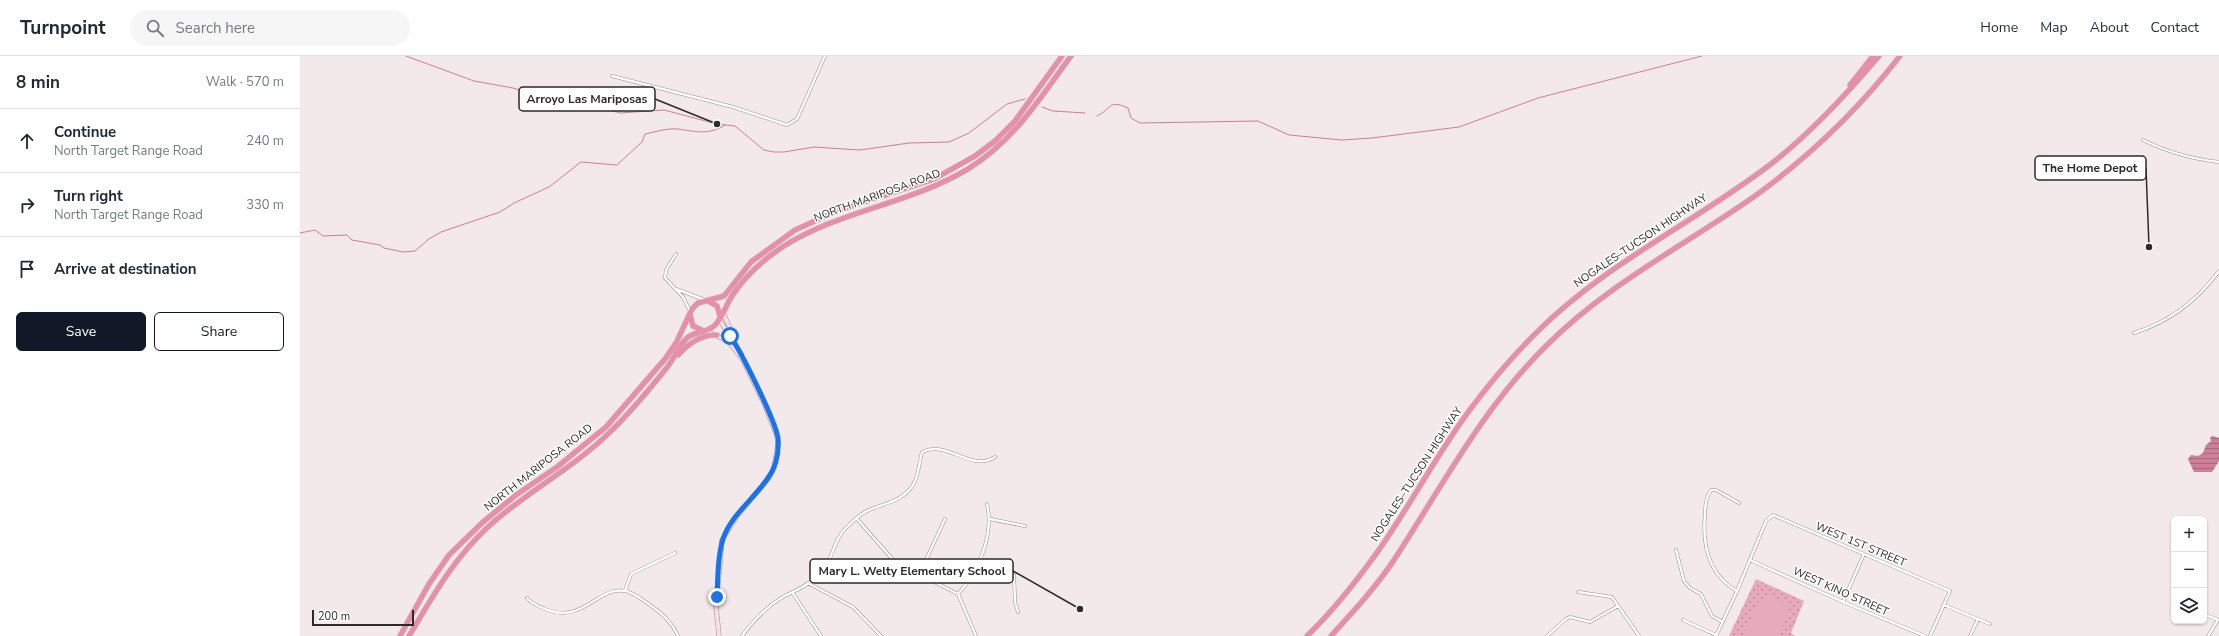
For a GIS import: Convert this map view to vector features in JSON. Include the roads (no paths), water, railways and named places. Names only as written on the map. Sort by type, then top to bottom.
[{"type":"highway","name":"NORTH MARIPOSA ROAD","points":[[409,636],[438,586],[459,557],[489,526],[521,500],[556,477],[610,432],[666,370],[685,339],[712,328],[748,276],[776,251],[820,226],[937,185],[968,169],[997,148],[1027,118],[1036,106],[1062,56]]},
{"type":"highway","points":[[1043,90],[1067,56]]},
{"type":"highway","name":"NORTH MARIPOSA ROAD","points":[[400,636],[429,584],[449,555],[483,522],[516,495],[557,468],[606,427],[665,359],[678,339],[690,313],[698,303],[724,296],[747,266],[778,241],[824,217],[934,179],[962,164],[995,141],[1019,117],[1071,56]]},
{"type":"highway","points":[[1803,137],[1839,99],[1873,56]]},
{"type":"highway","name":"NOGALES–TUCSON HIGHWAY","points":[[1307,636],[1333,609],[1377,552],[1468,412],[1512,358],[1536,333],[1560,310],[1607,272],[1741,185],[1770,164],[1803,137],[1834,108],[1879,56]]},
{"type":"highway","points":[[1331,636],[1394,561],[1464,447],[1481,423],[1517,377],[1548,344],[1606,295],[1630,277],[1753,197],[1816,148],[1853,112],[1900,56]]},
{"type":"highway","points":[[878,206],[882,203],[882,197]]},
{"type":"highway","points":[[820,226],[824,221],[824,217]]},
{"type":"highway","points":[[776,251],[780,246],[778,241]]},
{"type":"highway","points":[[706,300],[716,306],[720,318]]},
{"type":"highway","points":[[690,313],[693,326],[705,331]]},
{"type":"highway","points":[[666,370],[691,343],[705,336],[718,335]]},
{"type":"street","points":[[612,76],[733,107],[787,125],[797,119],[825,56]]},
{"type":"street","points":[[2143,140],[2161,150],[2198,160],[2219,162]]},
{"type":"street","points":[[676,254],[664,274],[667,282],[683,297],[690,313]]},
{"type":"street","points":[[2134,333],[2168,319],[2198,297],[2219,271]]},
{"type":"street","points":[[674,288],[706,300]]},
{"type":"street","points":[[719,636],[716,606],[722,540],[737,516],[768,478],[774,468],[778,445],[777,436],[769,415],[743,360],[723,311]]},
{"type":"street","points":[[720,318],[725,331],[739,349]]},
{"type":"street","points":[[705,331],[718,335],[733,345],[743,360]]},
{"type":"street","points":[[742,636],[761,613],[808,583],[823,571],[841,534],[857,519],[868,510],[896,500],[907,492],[916,479],[924,451],[946,451],[977,462],[990,460],[995,457]]},
{"type":"street","points":[[1737,591],[1718,576],[1705,549],[1704,522],[1708,494],[1710,490],[1716,490],[1739,503]]},
{"type":"street","points":[[958,594],[980,559],[990,519],[987,504]]},
{"type":"street","name":"WEST 1ST STREET","points":[[1750,560],[1766,521],[1771,516],[1776,516],[1950,591],[1944,605]]},
{"type":"street","points":[[857,519],[895,562],[958,594],[976,636]]},
{"type":"street","points":[[919,575],[945,519]]},
{"type":"street","points":[[990,519],[1025,526]]},
{"type":"street","points":[[1676,550],[1684,581],[1690,588],[1701,594],[1712,616],[1723,622]]},
{"type":"street","points":[[625,591],[631,574],[675,553]]},
{"type":"street","points":[[1843,602],[1864,554]]},
{"type":"street","points":[[980,559],[1014,575],[1015,602],[1018,612]]},
{"type":"street","points":[[1683,620],[1716,636],[1750,560]]},
{"type":"street","name":"WEST KINO STREET","points":[[1750,560],[1843,602],[1925,636]]},
{"type":"street","points":[[808,583],[853,607],[881,636]]},
{"type":"street","points":[[527,598],[531,603],[547,610],[568,614],[612,592],[625,591],[637,596],[668,619],[678,636]]},
{"type":"street","points":[[792,592],[821,636]]},
{"type":"street","points":[[1578,592],[1612,598],[1639,636]]},
{"type":"street","points":[[1930,636],[1944,605],[1990,624]]},
{"type":"street","points":[[1548,635],[1570,617],[1590,622],[1618,606]]},
{"type":"street","points":[[2207,615],[2219,620],[2208,636]]},
{"type":"street","points":[[1970,636],[1978,619]]},
{"type":"waterway","points":[[406,56],[474,81],[513,88],[560,103],[593,105],[620,113],[664,110],[717,124],[735,126],[764,150],[774,152],[784,152],[814,147],[860,150],[909,143],[949,142],[969,133],[1007,104],[1025,99]]},
{"type":"waterway","points":[[1097,116],[1111,106],[1117,104],[1128,108],[1131,118],[1140,123],[1258,121],[1289,135],[1342,140],[1372,138],[1459,127],[1538,98],[1702,56]]},
{"type":"waterway","points":[[1042,107],[1053,111],[1085,113]]},
{"type":"waterway","points":[[300,233],[315,230],[323,236],[347,235],[352,240],[380,245],[384,248],[403,252],[415,251],[429,239],[441,232],[500,212],[514,203],[549,187],[581,162],[617,165],[642,142],[645,134],[673,129],[707,132],[713,131],[725,125]]},
{"type":"place","name":"Arroyo Las Mariposas","points":[[717,124]]},
{"type":"place","name":"The Home Depot","points":[[2149,247]]},
{"type":"place","name":"Mary L. Welty Elementary School","points":[[1080,609]]}]
